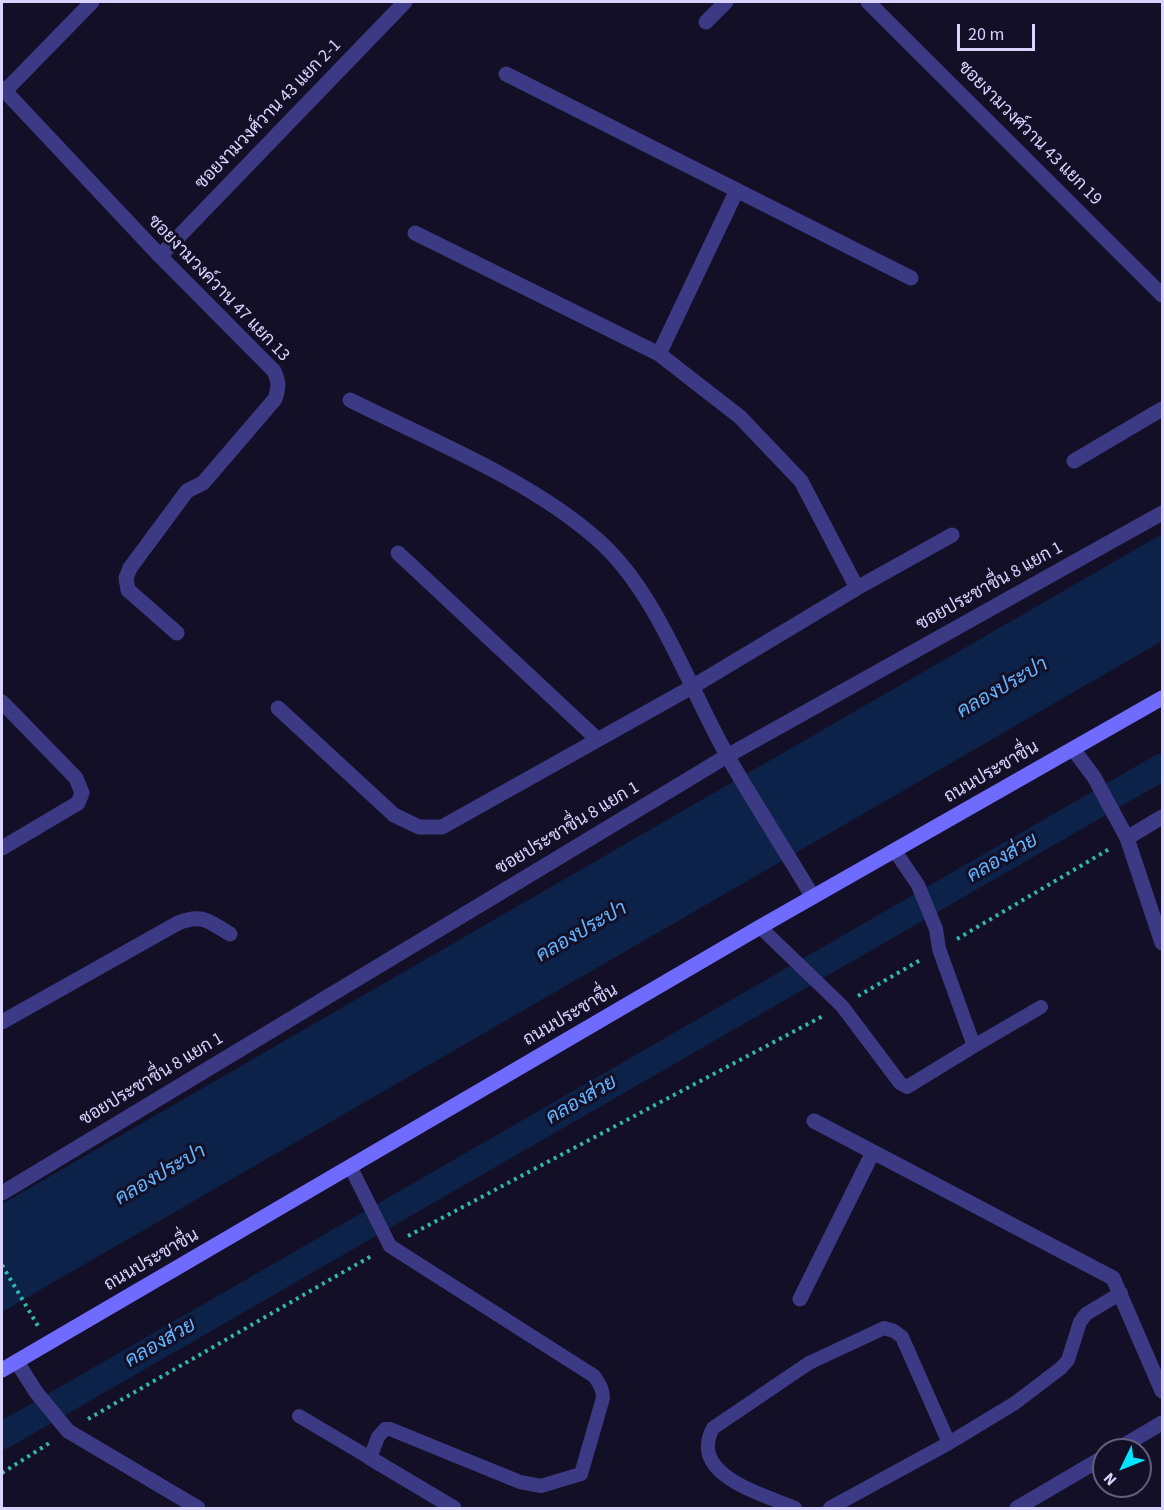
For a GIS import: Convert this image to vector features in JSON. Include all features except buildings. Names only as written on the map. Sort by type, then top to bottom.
[{"type":"main road","name":"ถนนประชาชื่น","points":[[2,1370],[351,1168],[759,927],[1162,698]]},
{"type":"street","points":[[3,89],[92,2]]},
{"type":"street","name":"ซอยงามวงศ์วาน 43 แยก 2-1","points":[[160,256],[405,2]]},
{"type":"street","points":[[706,22],[726,2]]},
{"type":"street","name":"ซอยงามวงศ์วาน 43 แยก 19","points":[[868,2],[1162,295]]},
{"type":"street","points":[[506,74],[911,278]]},
{"type":"street","name":"ซอยงามวงค์วาน 47 แยก 13","points":[[3,89],[160,256],[274,371],[279,387],[275,399],[203,483],[187,491],[130,568],[126,578],[128,590],[177,633]]},
{"type":"street","points":[[658,354],[737,190]]},
{"type":"street","points":[[415,233],[658,354],[740,417],[801,481],[857,588]]},
{"type":"street","points":[[350,400],[505,477],[555,507],[599,541],[632,578],[656,618],[727,756],[813,897]]},
{"type":"street","points":[[1074,461],[1162,409]]},
{"type":"street","name":"ซอยประชาชื่น 8 แยก 1","points":[[2,1193],[727,756],[1162,513]]},
{"type":"street","points":[[278,708],[394,815],[419,827],[442,827],[692,687],[857,588],[952,535]]},
{"type":"street","points":[[398,553],[597,740]]},
{"type":"street","points":[[2,702],[76,778],[82,793],[78,803],[2,848]]},
{"type":"street","points":[[1073,749],[1094,777],[1123,832],[1162,943]]},
{"type":"street","points":[[1123,832],[1162,817]]},
{"type":"street","points":[[2,1022],[178,923],[191,918],[204,920],[230,934]]},
{"type":"street","points":[[814,1121],[1107,1273],[1116,1282],[1162,1391]]},
{"type":"street","points":[[800,1299],[873,1152]]},
{"type":"street","points":[[17,1362],[36,1392],[63,1425],[198,1509]]},
{"type":"street","points":[[1136,1438],[1162,1423]]},
{"type":"street","points":[[370,1458],[454,1509]]},
{"type":"street","points":[[1017,1509],[1092,1464]]},
{"type":"lane","points":[[895,851],[918,885],[936,929],[939,950],[974,1046]]},
{"type":"lane","points":[[759,927],[842,1006],[904,1087],[1041,1007]]},
{"type":"lane","points":[[299,1416],[370,1458],[381,1432],[390,1429],[533,1486],[551,1484],[581,1474],[603,1398],[599,1382],[594,1376],[390,1246],[351,1168]]},
{"type":"lane","points":[[830,1509],[1016,1403],[1061,1368],[1071,1355],[1080,1322],[1086,1314],[1121,1293]]},
{"type":"lane","points":[[795,1509],[730,1480],[709,1459],[706,1446],[708,1438],[713,1428],[809,1363],[884,1328],[902,1337],[949,1443]]},
{"type":"path","points":[[2,1473],[63,1425],[390,1246],[842,1006],[939,950],[1123,832]]},
{"type":"path","points":[[2,1264],[24,1304]]},
{"type":"water","name":"คลองประปา","points":[[1162,534],[1162,641],[2,1312],[2,1204]]},
{"type":"waterway","name":"คลองส่วย","points":[[2,1436],[1162,767]]}]
